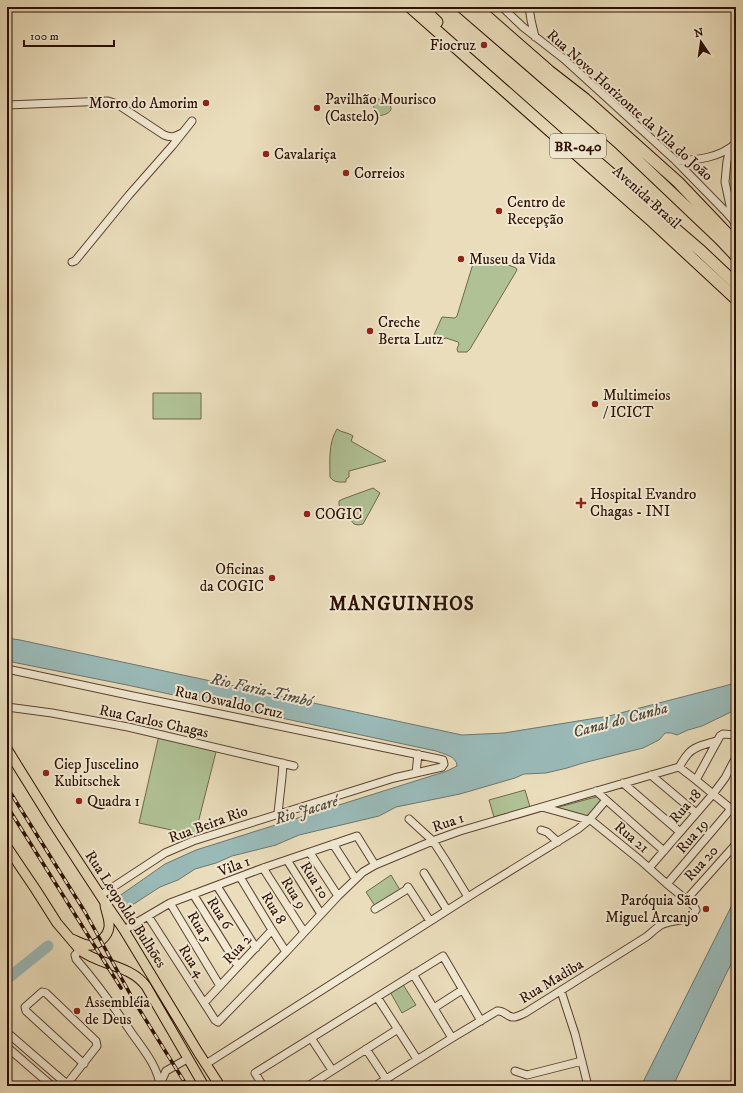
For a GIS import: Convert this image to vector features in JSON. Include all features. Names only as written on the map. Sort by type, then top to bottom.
[{"type":"highway","name":"Avenida Brasil","points":[[410,7],[653,222],[736,299]]},
{"type":"highway","name":"Avenida Brasil","points":[[421,7],[458,42],[701,251],[736,284]]},
{"type":"highway","name":"Avenida Brasil","points":[[462,7],[618,142],[693,212],[736,256]]},
{"type":"highway","name":"Avenida Brasil","points":[[476,7],[549,71],[585,99],[678,182],[736,243]]},
{"type":"highway","points":[[585,99],[618,142]]},
{"type":"main road","name":"Rua Leopoldo Bulhões","points":[[7,749],[53,823],[124,930],[220,1086]]},
{"type":"main road","name":"Rua Leopoldo Bulhões","points":[[7,847],[57,923],[80,950],[99,960],[121,968],[142,981],[204,1086]]},
{"type":"main road","points":[[69,937],[85,945],[89,945],[99,941],[104,936],[109,926],[102,898]]},
{"type":"street","name":"Rua Novo Horizonte da Vila do João","points":[[502,7],[564,59],[676,161],[735,223]]},
{"type":"street","points":[[529,7],[536,37]]},
{"type":"street","points":[[7,105],[108,101],[118,104],[169,137],[174,137],[182,133]]},
{"type":"street","points":[[72,262],[75,261],[192,121]]},
{"type":"street","points":[[676,161],[705,158],[717,155],[730,149],[736,143]]},
{"type":"street","points":[[730,149],[725,182],[735,223]]},
{"type":"street","name":"Rua Oswaldo Cruz","points":[[7,669],[418,754],[443,760],[444,762]]},
{"type":"street","name":"Rua Carlos Chagas","points":[[7,707],[128,727],[294,766]]},
{"type":"street","points":[[696,780],[720,736],[723,734],[736,735]]},
{"type":"street","points":[[716,741],[688,752],[679,767],[735,809]]},
{"type":"street","points":[[416,773],[418,754]]},
{"type":"street","name":"Rua 18","points":[[649,868],[713,794],[725,778],[736,757]]},
{"type":"street","name":"Rua Beira Rio","points":[[102,898],[165,853],[193,841],[394,778],[442,767],[444,762]]},
{"type":"street","points":[[278,814],[283,763]]},
{"type":"street","name":"Rua 1","points":[[215,1020],[218,1022],[222,1020],[355,878],[363,872],[432,841],[466,829],[679,767]]},
{"type":"street","points":[[652,775],[696,813]]},
{"type":"street","points":[[622,783],[680,832]]},
{"type":"street","points":[[596,791],[664,851]]},
{"type":"street","points":[[206,1064],[447,910],[578,830],[589,820],[606,800]]},
{"type":"street","name":"Rua 21","points":[[542,807],[592,821],[695,908]]},
{"type":"street","name":"Rua 19","points":[[667,884],[735,809]]},
{"type":"street","points":[[409,819],[432,841],[468,897]]},
{"type":"street","points":[[541,830],[547,832],[558,842]]},
{"type":"street","name":"Vila 1","points":[[124,930],[170,903],[263,868],[357,836],[376,865]]},
{"type":"street","points":[[333,844],[355,878]]},
{"type":"street","name":"Rua 20","points":[[686,900],[736,844]]},
{"type":"street","points":[[310,853],[338,896]]},
{"type":"street","name":"Rua 10","points":[[287,860],[321,914]]},
{"type":"street","name":"Rua 9","points":[[263,868],[304,932]]},
{"type":"street","points":[[424,873],[447,910]]},
{"type":"street","name":"Rua 8","points":[[240,877],[286,952]]},
{"type":"street","points":[[217,886],[256,948]]},
{"type":"street","points":[[374,909],[406,890],[408,887],[430,921]]},
{"type":"street","name":"Rua 6","points":[[193,894],[238,966]]},
{"type":"street","name":"Rua 5","points":[[170,903],[220,986]]},
{"type":"street","name":"Rua Madiba","points":[[375,1086],[500,1010],[514,1018],[518,1016],[561,991],[646,937],[662,925],[684,920],[689,917],[696,910],[695,908]]},
{"type":"street","name":"Rua 4","points":[[148,916],[215,1020]]},
{"type":"street","name":"Rua 2","points":[[204,1003],[272,930]]},
{"type":"street","points":[[80,950],[75,955],[76,959],[108,999],[149,1058],[158,1076],[160,1085]]},
{"type":"street","points":[[263,1086],[255,1073],[443,956],[481,1021]]},
{"type":"street","points":[[414,974],[452,1038]]},
{"type":"street","points":[[434,1008],[462,990]]},
{"type":"street","points":[[561,991],[575,1034],[588,1086]]},
{"type":"street","points":[[10,1035],[68,1085],[84,1064],[97,1046],[96,1041],[46,993],[42,992],[25,1007],[26,1011],[84,1064]]},
{"type":"street","points":[[377,997],[417,1060]]},
{"type":"street","points":[[308,1086],[398,1029]]},
{"type":"street","points":[[311,1038],[332,1070]]},
{"type":"street","points":[[7,1047],[52,1086]]},
{"type":"street","points":[[366,1049],[386,1079]]},
{"type":"street","points":[[160,1085],[166,1071],[187,1059]]},
{"type":"street","points":[[515,1071],[527,1075],[582,1061]]},
{"type":"green space","points":[[373,98],[385,101],[391,108],[390,111],[384,115],[372,116],[374,107]]},
{"type":"green space","points":[[479,253],[516,268],[517,270],[470,349],[467,352],[458,352],[458,342],[446,338],[443,339],[436,337],[434,335],[442,317],[455,318],[457,316],[476,254]]},
{"type":"green space","points":[[153,393],[201,393],[201,419],[153,419]]},
{"type":"green space","points":[[337,429],[353,436],[351,441],[386,461],[349,471],[349,477],[346,479],[346,482],[337,482],[333,480],[330,477],[330,453],[332,440]]},
{"type":"green space","points":[[373,488],[380,493],[363,524],[354,524],[339,505],[339,501]]},
{"type":"green space","points":[[159,735],[217,748],[195,835],[139,823]]},
{"type":"green space","points":[[525,790],[530,807],[494,817],[489,800]]},
{"type":"green space","points":[[599,797],[601,800],[600,803],[588,815],[585,816],[558,809],[559,807]]},
{"type":"green space","points":[[391,875],[400,890],[375,906],[366,892]]},
{"type":"green space","points":[[402,983],[416,1005],[402,1013],[389,990]]},
{"type":"water","name":"Canal do Cunha","points":[[7,638],[462,735],[504,733],[609,716],[736,683],[736,713],[731,712],[702,726],[677,735],[665,733],[659,740],[643,748],[546,773],[524,774],[460,794],[396,807],[379,816],[299,835],[276,845],[232,856],[216,863],[195,869],[178,880],[160,887],[123,911],[115,899],[165,864],[196,850],[447,771],[457,766],[455,760],[436,751],[7,661]]},
{"type":"water","points":[[736,897],[736,955],[673,1086],[641,1086]]},
{"type":"waterway","name":"Rio Jacaré","points":[[7,979],[48,946]]},
{"type":"railway","points":[[7,787],[85,912],[134,1001],[187,1086]]},
{"type":"railway","points":[[7,806],[121,988]]},
{"type":"place","name":"Fiocruz","points":[[484,45]]},
{"type":"place","name":"Morro do Amorim","points":[[206,103]]},
{"type":"place","name":"Pavilhão Mourisco (Castelo)","points":[[317,108]]},
{"type":"place","name":"Cavalariça","points":[[266,154]]},
{"type":"place","name":"Correios","points":[[346,173]]},
{"type":"place","name":"Centro de Recepção","points":[[499,211]]},
{"type":"place","name":"Museu da Vida","points":[[461,259]]},
{"type":"place","name":"Creche Berta Lutz","points":[[370,331]]},
{"type":"place","name":"Multimeios / ICICT","points":[[595,404]]},
{"type":"place","name":"Hospital Evandro Chagas - INI","points":[[581,503]]},
{"type":"place","name":"COGIC","points":[[307,514]]},
{"type":"place","name":"Oficinas da COGIC","points":[[272,578]]},
{"type":"place","name":"Ciep Juscelino Kubitschek","points":[[46,773]]},
{"type":"place","name":"Quadra 1","points":[[79,801]]},
{"type":"place","name":"Paróquia São Miguel Arcanjo","points":[[706,909]]},
{"type":"place","name":"Assembléia de Deus","points":[[77,1011]]},
{"type":"district","name":"MANGUINHOS","points":[[402,603]]},
{"type":"water label","name":"Rio Faria-Timbó","points":[[262,689]]}]
